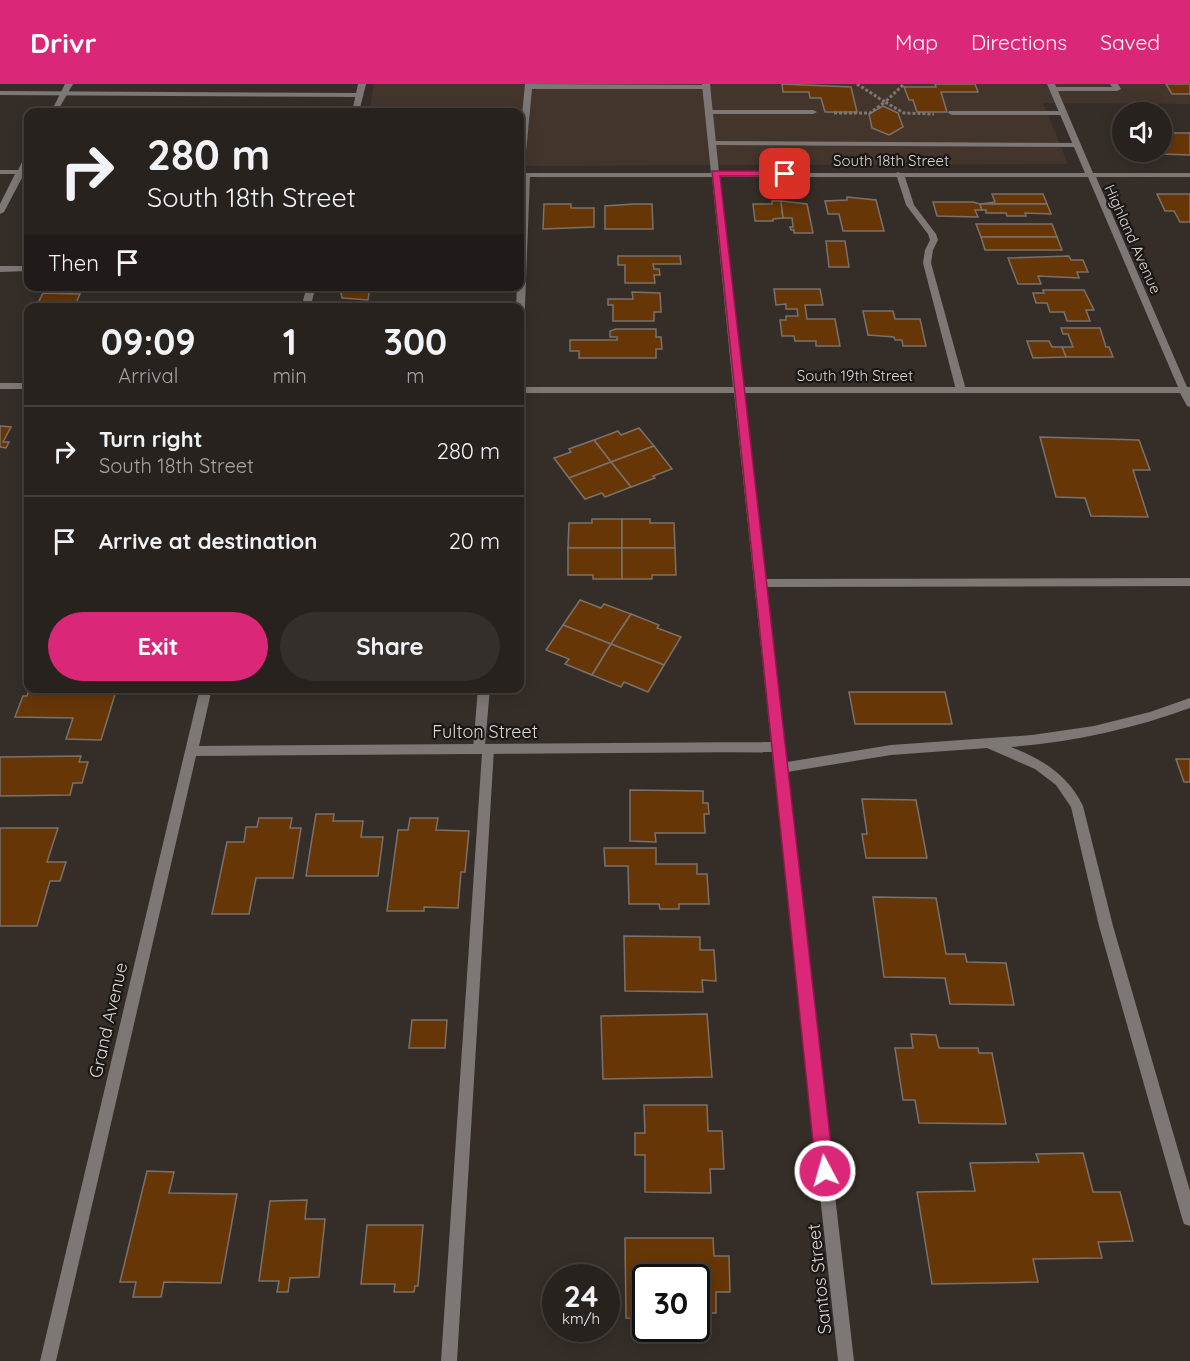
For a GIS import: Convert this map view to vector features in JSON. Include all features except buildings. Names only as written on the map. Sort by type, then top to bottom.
[{"type":"street","points":[[56,108],[69,84]]},
{"type":"street","points":[[356,108],[362,84]]},
{"type":"street","points":[[1052,86],[1117,89],[1114,84]]},
{"type":"street","points":[[524,141],[529,85],[706,85]]},
{"type":"street","name":"Santos Street","points":[[706,85],[846,1361]]},
{"type":"street","name":"Highland Avenue","points":[[1052,86],[1187,390],[1190,404]]},
{"type":"street","points":[[0,93],[360,94]]},
{"type":"street","points":[[709,112],[813,112]]},
{"type":"street","points":[[952,112],[1063,113]]},
{"type":"street","points":[[712,143],[1077,145]]},
{"type":"street","points":[[0,172],[24,172]]},
{"type":"street","name":"South 18th Street","points":[[524,175],[715,173],[1190,176]]},
{"type":"street","points":[[0,212],[24,174]]},
{"type":"street","points":[[900,174],[906,195],[934,240],[929,249],[927,262],[961,390]]},
{"type":"street","points":[[0,269],[24,269]]},
{"type":"street","points":[[0,386],[24,386]]},
{"type":"street","name":"South 19th Street","points":[[524,390],[1187,390]]},
{"type":"street","points":[[760,583],[1190,582]]},
{"type":"street","name":"Grand Avenue","points":[[48,1361],[205,693]]},
{"type":"street","points":[[449,1361],[484,749],[484,693]]},
{"type":"street","points":[[781,768],[891,750],[1032,740],[1094,731],[1151,717],[1190,703]]},
{"type":"street","points":[[987,743],[1026,757],[1052,773],[1068,789],[1077,806],[1106,926],[1190,1218]]},
{"type":"street","name":"Fulton Street","points":[[191,751],[779,747]]},
{"type":"path","points":[[856,84],[904,114],[938,114]]},
{"type":"path","points":[[824,113],[870,113],[904,84]]},
{"type":"shaded area","points":[[374,84],[1190,84],[1190,104],[1172,104],[1172,102],[1043,103],[1068,164],[524,166],[524,108],[370,108]]},
{"type":"route","points":[[785,174],[715,173],[825,1171]]}]
